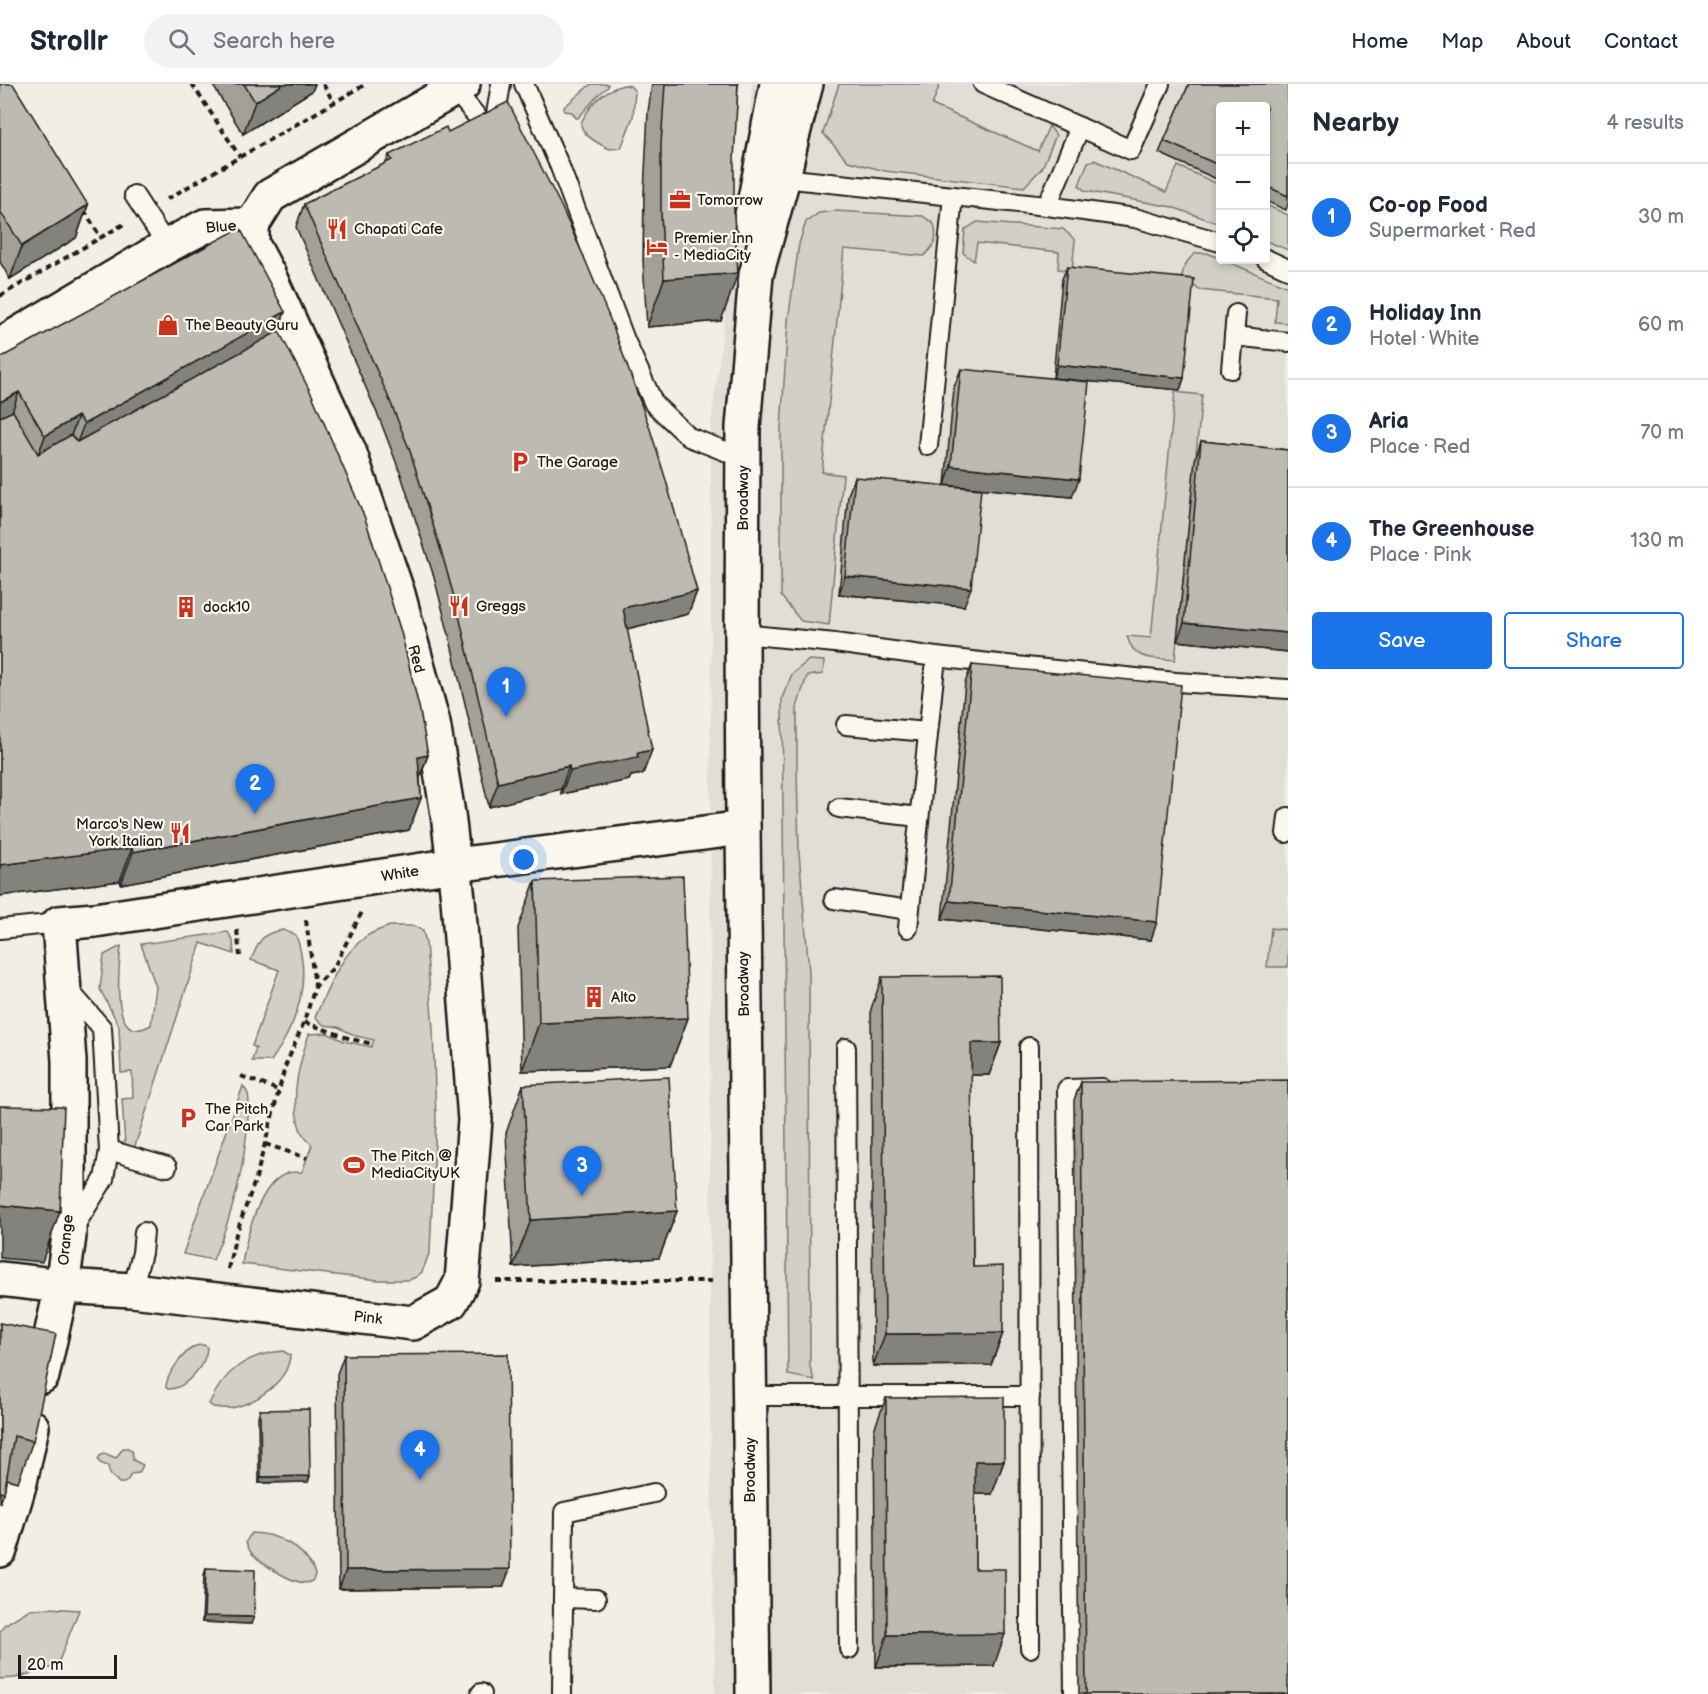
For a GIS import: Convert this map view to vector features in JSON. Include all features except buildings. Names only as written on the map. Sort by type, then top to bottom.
[{"type":"street","name":"Broadway","points":[[756,275],[747,208],[760,84]]},
{"type":"street","name":"Broadway","points":[[749,232],[777,84]]},
{"type":"street","name":"Broadway","points":[[753,1694],[743,828],[743,458],[756,275],[806,84]]},
{"type":"street","name":"Blue","points":[[0,345],[205,226],[252,225],[270,196],[459,86]]},
{"type":"street","name":"Red","points":[[252,225],[252,244],[349,451],[398,594],[433,723],[454,865],[475,1120],[462,1281]]},
{"type":"street","name":"White","points":[[58,923],[95,920],[454,865],[743,828]]},
{"type":"street","name":"Orange","points":[[0,1550],[20,1482],[62,1286],[69,1236],[60,1122],[69,1061],[58,923]]},
{"type":"street","name":"Pink","points":[[0,1279],[62,1286],[132,1290],[413,1323],[451,1302],[462,1281]]},
{"type":"lane","points":[[459,86],[493,129],[501,84]]},
{"type":"lane","points":[[524,84],[560,168],[625,340],[654,404],[689,437],[743,458]]},
{"type":"lane","points":[[983,84],[1131,150],[1160,84]]},
{"type":"lane","points":[[1047,206],[1080,127]]},
{"type":"lane","points":[[783,178],[1047,206],[1135,218],[1216,241]]},
{"type":"lane","points":[[134,195],[167,246]]},
{"type":"lane","points":[[928,446],[952,196]]},
{"type":"lane","points":[[1270,261],[1288,269]]},
{"type":"lane","points":[[1231,369],[1236,314]]},
{"type":"lane","points":[[1234,336],[1288,342]]},
{"type":"lane","points":[[742,634],[1176,682],[1288,690]]},
{"type":"lane","points":[[834,899],[908,919],[936,657]]},
{"type":"lane","points":[[846,725],[928,732]]},
{"type":"lane","points":[[838,808],[919,817]]},
{"type":"lane","points":[[0,929],[58,923]]},
{"type":"lane","points":[[63,983],[102,1028],[109,1150],[104,1179],[69,1236]]},
{"type":"lane","points":[[1029,1047],[1030,1648]]},
{"type":"lane","points":[[846,1048],[849,1649]]},
{"type":"lane","points":[[1074,1694],[1067,1089],[1114,1088]]},
{"type":"lane","points":[[109,1150],[167,1167]]},
{"type":"lane","points":[[132,1290],[142,1253],[144,1232]]},
{"type":"lane","points":[[750,1396],[1030,1396]]},
{"type":"lane","points":[[562,1694],[564,1512],[654,1493]]},
{"type":"lane","points":[[563,1598],[596,1599]]},
{"type":"path","points":[[192,84],[240,157]]},
{"type":"path","points":[[323,84],[334,103]]},
{"type":"path","points":[[167,199],[366,84]]},
{"type":"path","points":[[83,209],[101,238]]},
{"type":"path","points":[[0,296],[127,223]]},
{"type":"path","points":[[219,1302],[236,1234],[256,1178],[285,1066],[304,1022],[315,987],[334,967],[363,910]]},
{"type":"path","points":[[305,919],[315,987]]},
{"type":"path","points":[[236,923],[240,956]]},
{"type":"path","points":[[304,1022],[351,1039],[373,1044]]},
{"type":"path","points":[[241,1076],[278,1090]]},
{"type":"path","points":[[265,1144],[307,1158]]},
{"type":"path","points":[[462,1281],[719,1281]]},
{"type":"shaded area","points":[[591,84],[608,84],[608,87],[578,118],[572,112],[564,111],[564,107]]},
{"type":"shaded area","points":[[752,84],[1288,84],[1288,1694],[715,1694],[710,1415],[711,424],[749,127]]},
{"type":"shaded area","points":[[839,84],[940,84],[932,105],[1038,151],[1049,126],[1056,135],[1042,168],[1024,187],[885,171],[848,161],[823,133]]},
{"type":"shaded area","points":[[624,85],[630,86],[635,91],[633,117],[621,148],[610,149],[589,136],[582,129],[581,123],[601,96],[611,89]]},
{"type":"shaded area","points":[[1094,160],[1166,192],[1178,166],[1216,183],[1216,223],[1172,207],[1085,191],[1079,185],[1088,162]]},
{"type":"shaded area","points":[[1270,207],[1288,215],[1288,250],[1270,243]]},
{"type":"shaded area","points":[[835,211],[923,216],[934,224],[936,234],[933,245],[924,256],[844,249],[822,472],[843,475],[829,625],[801,621],[781,596],[781,429],[788,321],[799,244],[806,222],[819,213]]},
{"type":"shaded area","points":[[977,222],[1063,229],[1075,240],[1072,271],[1058,269],[1059,252],[977,243],[974,261],[963,253],[965,230]]},
{"type":"shaded area","points":[[1196,253],[1207,253],[1216,257],[1216,264],[1233,264],[1288,287],[1288,323],[1275,322],[1277,298],[1199,290],[1190,282],[1181,281],[1189,259]]},
{"type":"shaded area","points":[[1175,392],[1202,395],[1175,660],[1145,657],[1139,654],[1130,644],[1127,636],[1151,638]]},
{"type":"shaded area","points":[[809,660],[824,661],[823,674],[807,676],[797,707],[799,853],[809,971],[810,1367],[814,1380],[788,1375],[782,698],[792,674]]},
{"type":"shaded area","points":[[390,926],[415,926],[423,931],[426,943],[433,1029],[436,1121],[430,1251],[422,1272],[409,1280],[378,1280],[242,1264],[251,1226],[269,1187],[278,1178],[288,1173],[302,1172],[312,1145],[301,1131],[296,1107],[299,1070],[309,1034],[327,1033],[344,1041],[371,1047],[374,1040],[356,1036],[338,1027],[324,1025],[315,1017],[335,974],[355,946],[367,936]]},
{"type":"shaded area","points":[[1271,928],[1288,930],[1288,967],[1267,967]]},
{"type":"shaded area","points":[[283,930],[296,935],[301,952],[303,968],[300,1001],[289,1032],[271,1061],[252,1061],[256,1048],[252,1046],[279,970],[251,960],[265,936]]},
{"type":"shaded area","points":[[228,932],[233,941],[234,954],[201,943],[134,1149],[125,1145],[122,1099],[133,1098],[132,1072],[121,1073],[119,1026],[100,989],[104,955],[121,946],[120,1002],[128,1026],[138,1029],[151,1025],[156,987],[141,944]]},
{"type":"shaded area","points":[[243,1086],[249,1099],[246,1135],[237,1190],[226,1225],[213,1260],[183,1254]]},
{"type":"shaded area","points":[[195,1346],[207,1347],[206,1354],[194,1375],[181,1385],[168,1389],[166,1387],[169,1376],[181,1359]]},
{"type":"shaded area","points":[[283,1351],[290,1355],[284,1374],[261,1396],[232,1408],[213,1407],[209,1404],[222,1382],[238,1366],[258,1356]]},
{"type":"shaded area","points":[[123,1448],[132,1451],[133,1460],[143,1465],[139,1473],[131,1474],[126,1482],[119,1483],[111,1475],[108,1466],[100,1463],[98,1459],[104,1453],[116,1458]]},
{"type":"shaded area","points":[[251,1533],[280,1539],[298,1550],[311,1565],[315,1574],[313,1580],[304,1583],[296,1581],[254,1556],[246,1542]]},
{"type":"shaded area","points":[[30,1609],[79,1610],[57,1666],[15,1678],[0,1679],[0,1632],[4,1625]]},
{"type":"place","name":"Tomorrow","points":[[680,200]]},
{"type":"place","name":"Chapati Cafe","points":[[337,229]]},
{"type":"place","name":"Premier Inn - MediaCity","points":[[657,247]]},
{"type":"place","name":"The Beauty Guru","points":[[168,325]]},
{"type":"place","name":"The Garage","points":[[520,462]]},
{"type":"place","name":"Greggs","points":[[459,606]]},
{"type":"place","name":"dock10","points":[[186,607]]},
{"type":"place","name":"Co-op Food","points":[[506,717]]},
{"type":"place","name":"Holiday Inn","points":[[255,814]]},
{"type":"place","name":"Marco's New York Italian","points":[[180,833]]},
{"type":"place","name":"Alto","points":[[594,997]]},
{"type":"place","name":"The Pitch Car Park","points":[[188,1118]]},
{"type":"place","name":"The Pitch @ MediaCityUK","points":[[354,1165]]},
{"type":"place","name":"Aria","points":[[582,1196]]},
{"type":"place","name":"The Greenhouse","points":[[420,1480]]}]
